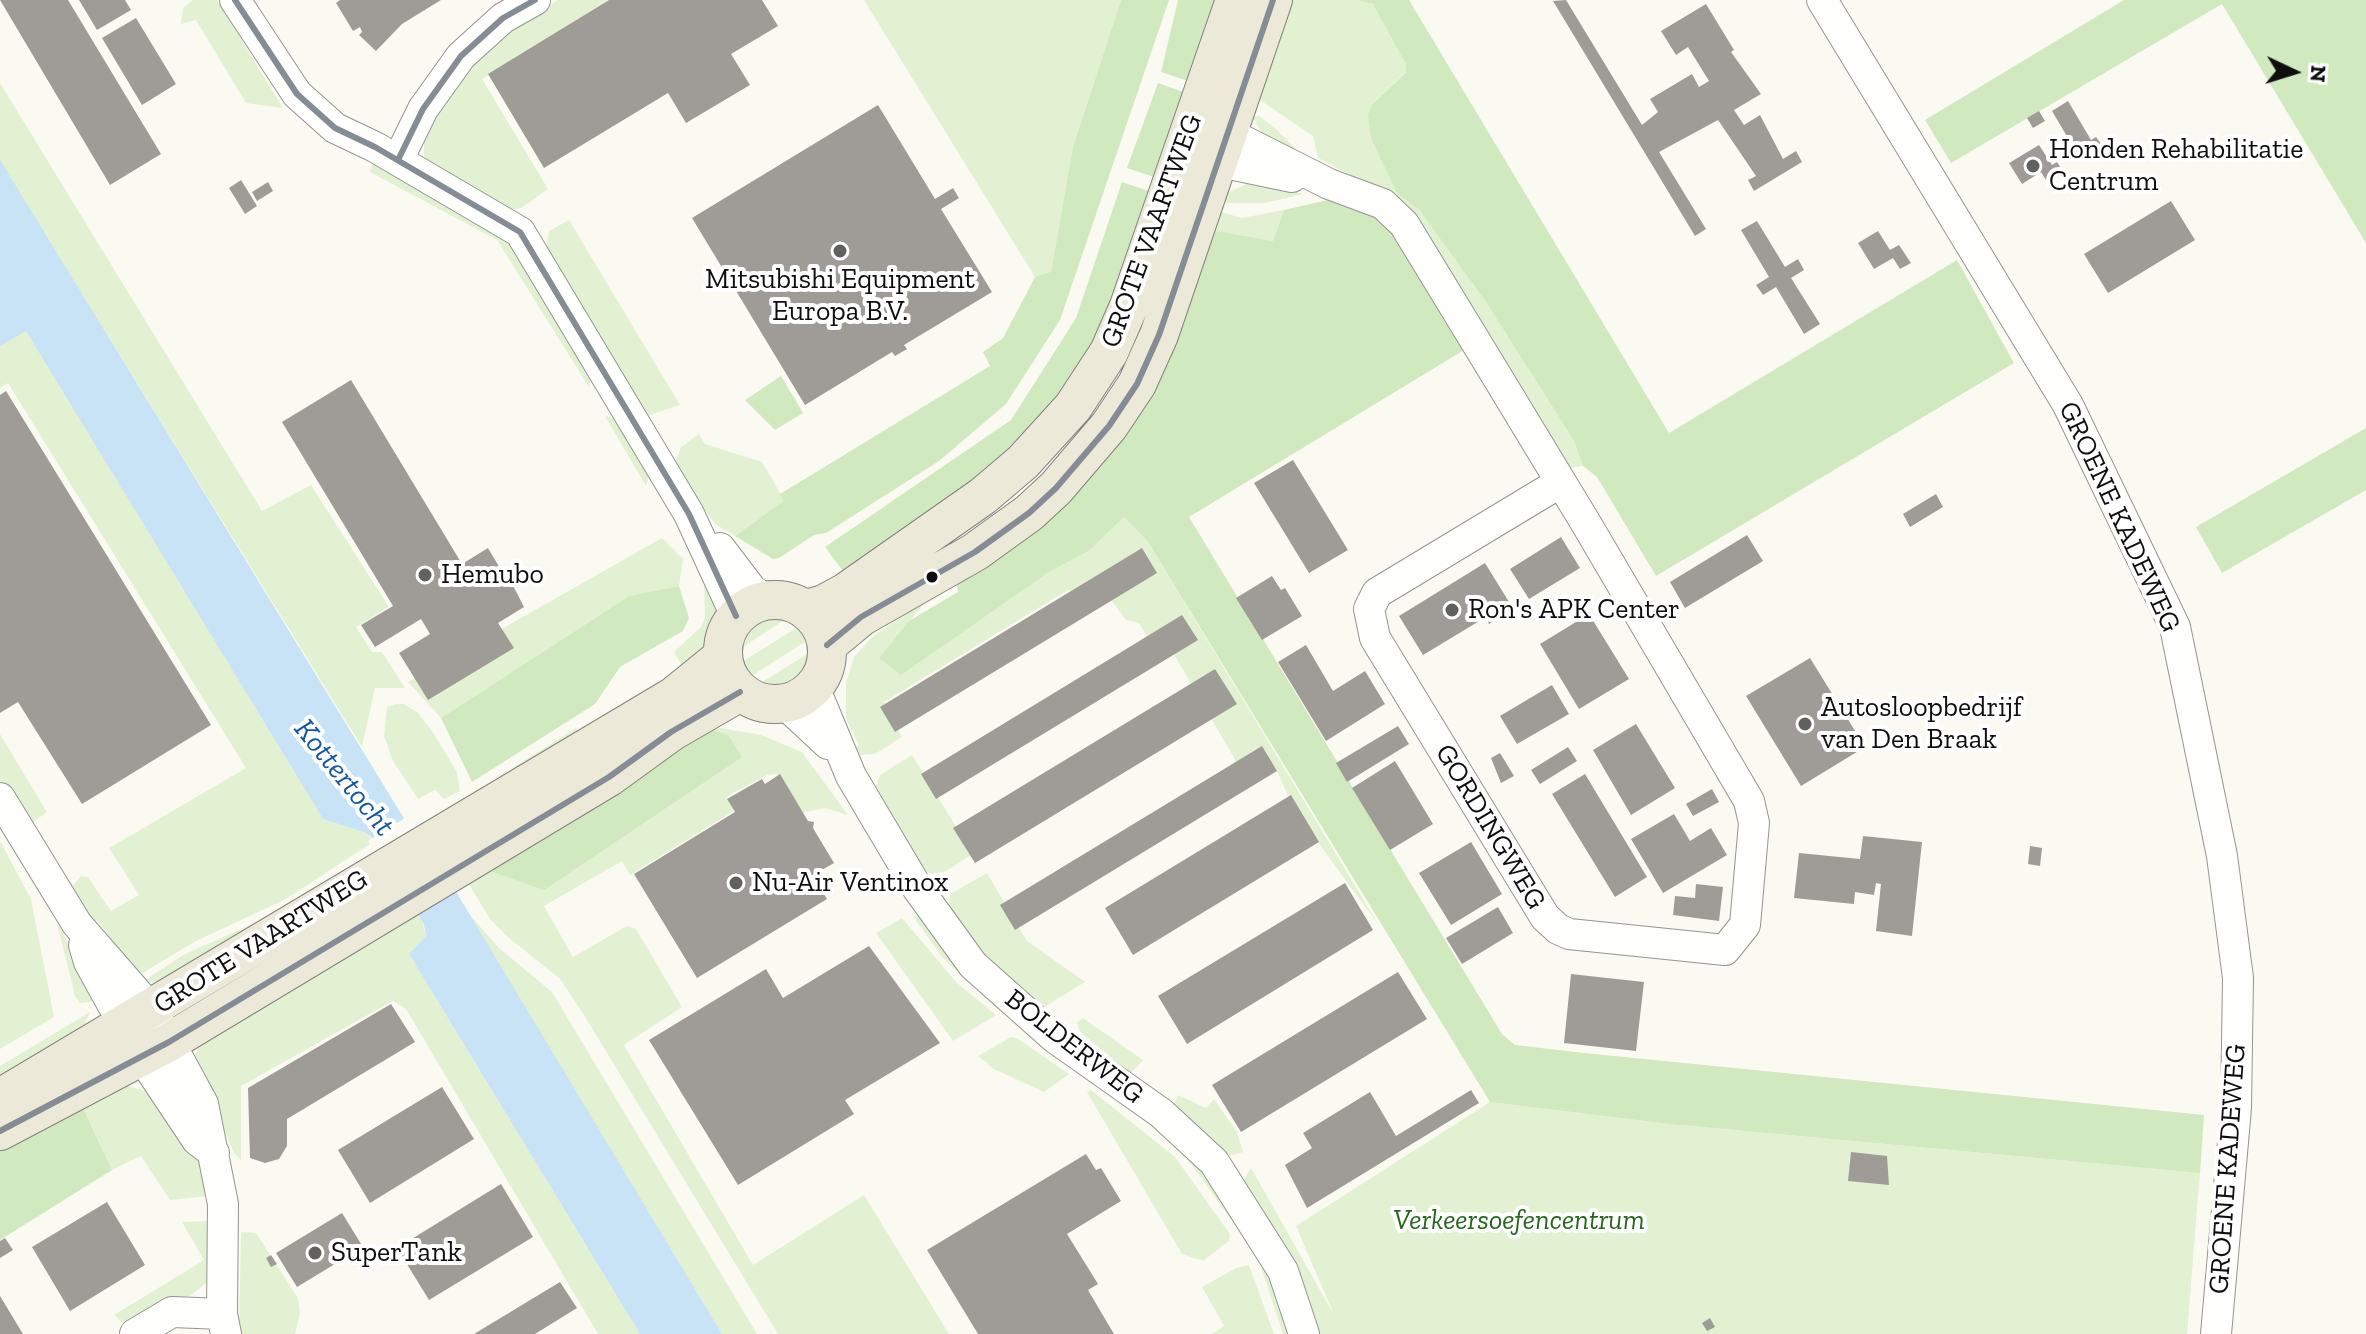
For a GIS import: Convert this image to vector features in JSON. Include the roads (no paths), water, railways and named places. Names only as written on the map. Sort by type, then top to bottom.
[{"type":"main road","name":"GROTE VAARTWEG","points":[[805,609],[824,604],[857,585],[983,496],[1023,462],[1073,407],[1109,352],[1129,306],[1235,0]]},
{"type":"main road","name":"GROTE VAARTWEG","points":[[827,645],[861,617],[975,552],[1029,513],[1056,488],[1109,426],[1137,384],[1159,335],[1273,0]]},
{"type":"main road","points":[[787,600],[805,609],[816,618],[827,645],[825,667],[799,695],[769,704],[740,692],[731,682],[722,657],[723,642],[752,608],[787,600]]},
{"type":"main road","name":"GROTE VAARTWEG","points":[[0,1131],[146,1033],[366,876],[691,686],[722,657]]},
{"type":"main road","name":"GROTE VAARTWEG","points":[[0,1098],[146,1033],[384,910],[472,859],[740,692]]},
{"type":"street","points":[[235,0],[297,94],[335,128],[398,160],[520,232],[689,514],[711,536],[752,590],[752,608]]},
{"type":"street","points":[[398,160],[423,109],[461,56],[503,18],[535,0]]},
{"type":"street","name":"GROENE KADEWEG","points":[[1822,0],[2068,405],[2175,627],[2222,856],[2238,978],[2236,1108],[2216,1334]]},
{"type":"street","name":"GORDINGWEG","points":[[1187,138],[1225,148],[1383,204],[1404,224],[1561,482],[1749,801],[1754,823],[1745,925],[1725,950],[1569,934],[1558,929],[1545,917],[1375,638],[1369,609],[1377,593],[1561,482]]},
{"type":"street","name":"BOLDERWEG","points":[[799,695],[841,757],[918,889],[973,965],[1055,1038],[1161,1113],[1214,1162],[1283,1271],[1304,1334]]},
{"type":"street","points":[[0,798],[146,1033],[203,1104],[223,1204],[224,1324],[172,1312],[135,1334]]},
{"type":"water","name":"Kottertocht","points":[[0,160],[405,820],[452,885],[722,1334],[640,1334],[409,954],[426,936],[424,925],[386,850],[366,833],[323,819],[26,331],[0,346]]},
{"type":"place","name":"Honden Rehabilitatie Centrum","points":[[2033,166]]},
{"type":"place","name":"Mitsubishi Equipment Europa B.V.","points":[[840,251]]},
{"type":"place","name":"Hemubo","points":[[425,575]]},
{"type":"place","name":"Ron's APK Center","points":[[1452,610]]},
{"type":"place","name":"Autosloopbedrijf van Den Braak","points":[[1805,724]]},
{"type":"place","name":"Nu-Air Ventinox","points":[[736,883]]},
{"type":"place","name":"SuperTank","points":[[315,1253]]},
{"type":"park label","name":"Verkeersoefencentrum","points":[[1519,1221]]}]
